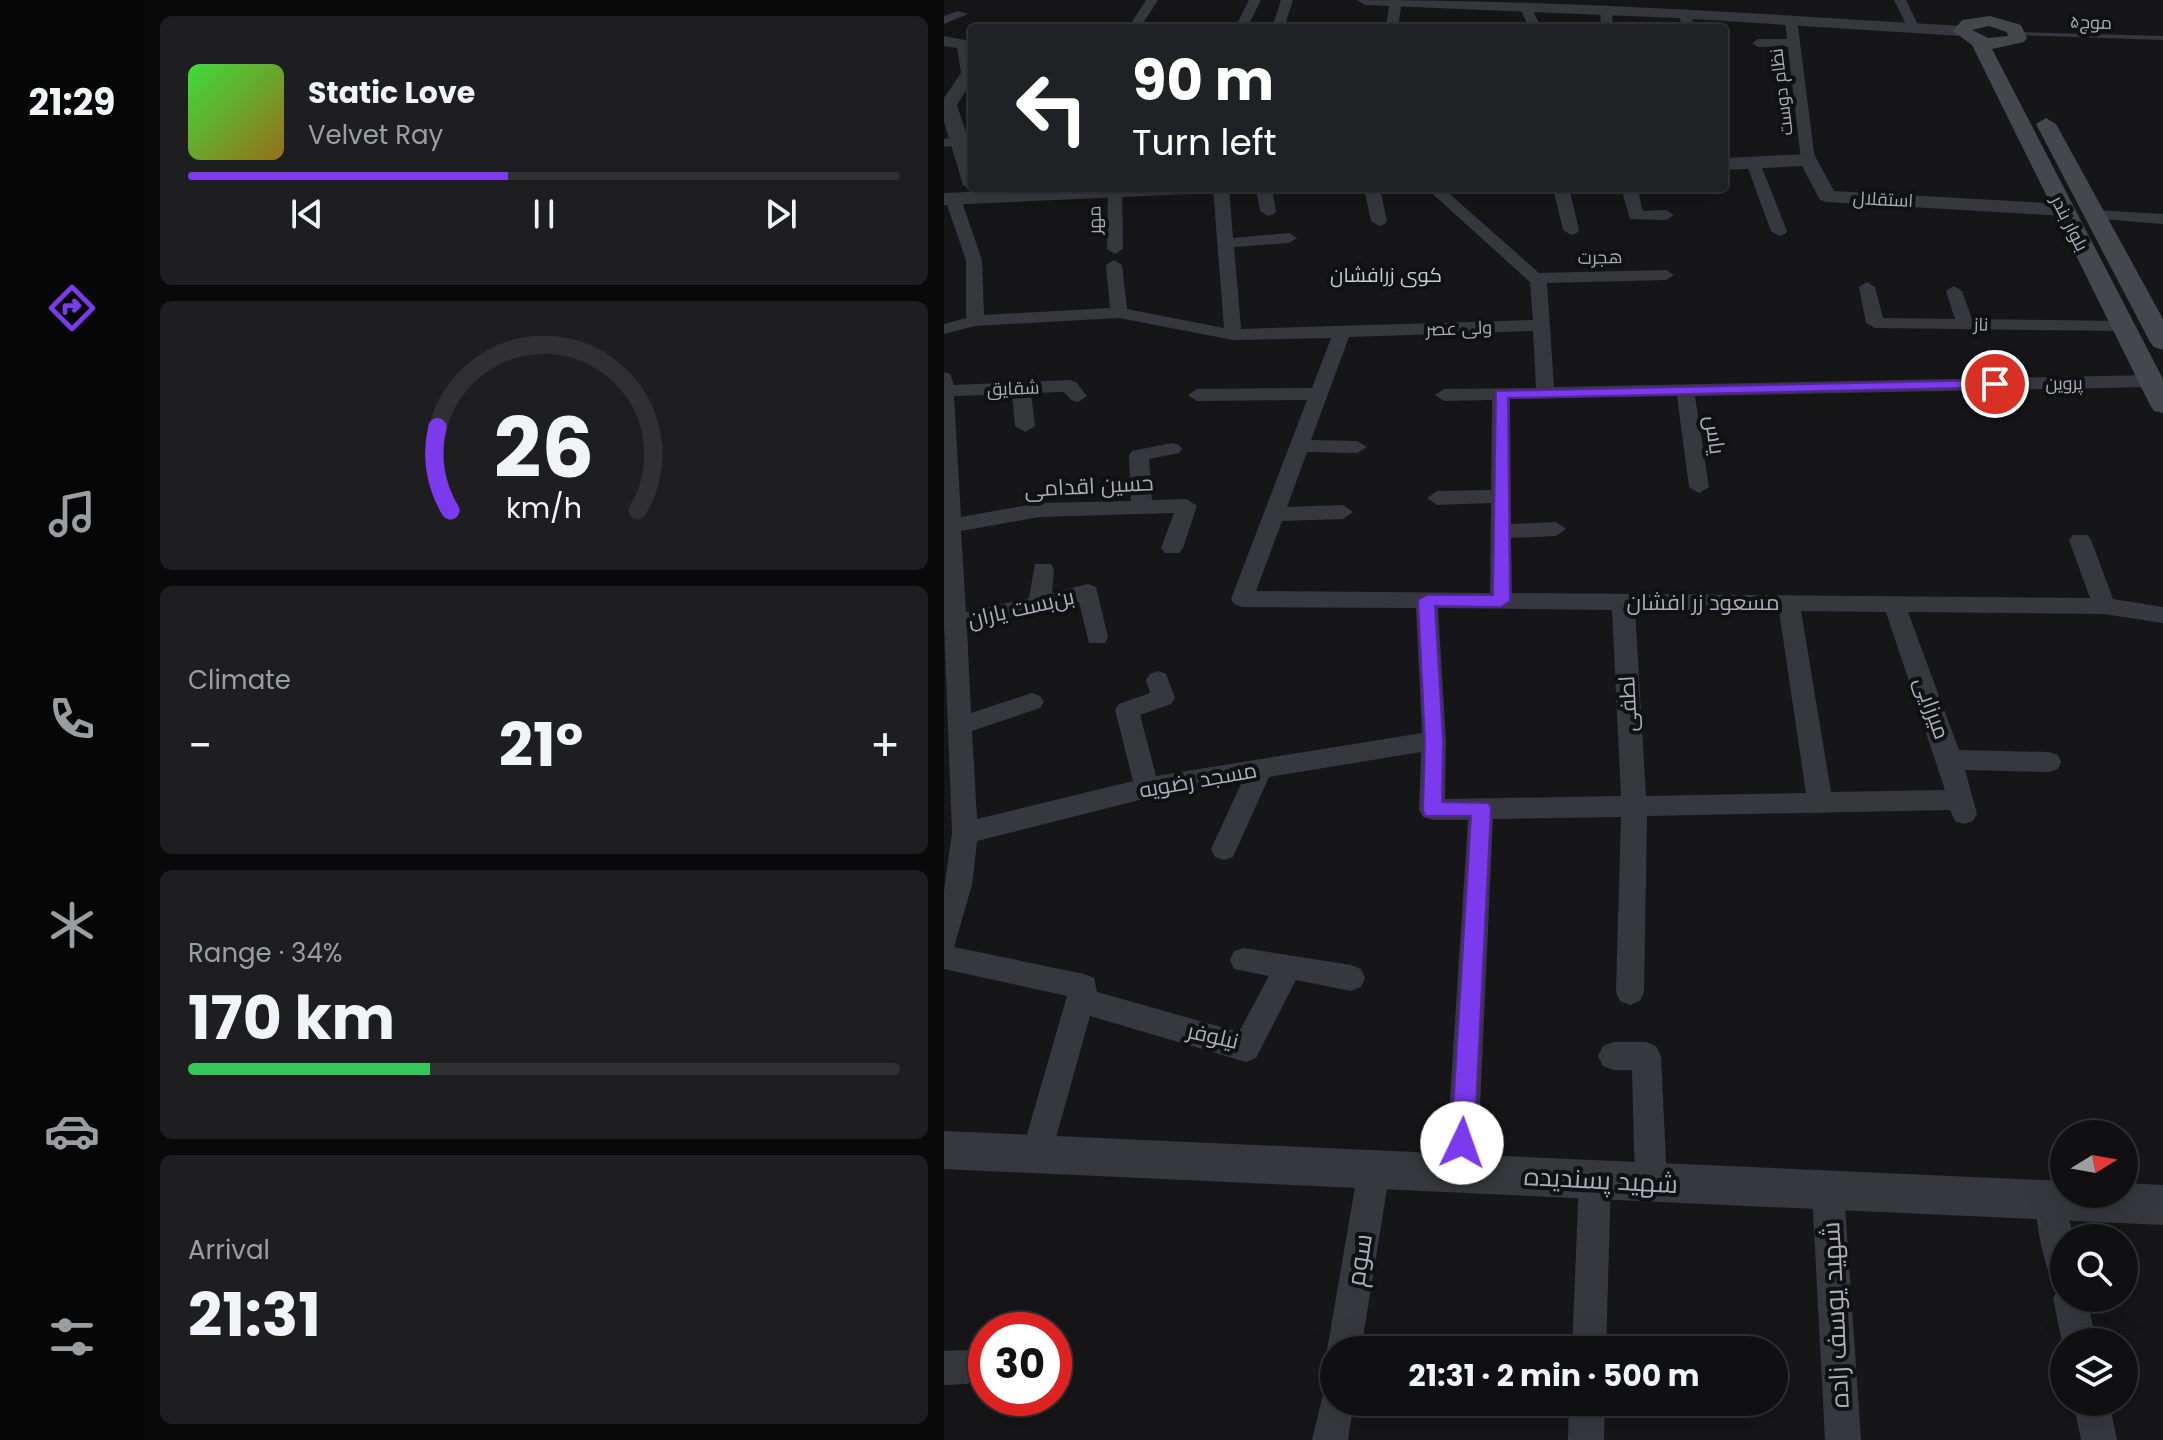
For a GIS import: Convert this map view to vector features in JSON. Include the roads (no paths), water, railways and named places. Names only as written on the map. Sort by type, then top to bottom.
[{"type":"main road","name":"بلوار بندر","points":[[1977,0],[1972,26],[2163,405]]},
{"type":"main road","points":[[1972,26],[2009,26],[2011,38]]},
{"type":"main road","name":"بلوار بندر","points":[[2011,38],[2095,215],[2163,342]]},
{"type":"street","points":[[1137,24],[1152,0]]},
{"type":"street","points":[[1243,24],[1255,0]]},
{"type":"street","points":[[1279,24],[1287,0]]},
{"type":"street","points":[[1365,0],[1606,9],[1683,18],[1791,19],[1913,27],[1972,26]]},
{"type":"street","points":[[1664,0],[1683,18]]},
{"type":"street","points":[[1900,0],[1913,27]]},
{"type":"street","points":[[1393,24],[1396,1]]},
{"type":"street","points":[[1515,4],[1532,24]]},
{"type":"street","points":[[1606,9],[1607,24]]},
{"type":"street","points":[[944,20],[962,14]]},
{"type":"street","name":"نظام دوست","points":[[1791,19],[1808,160]]},
{"type":"street","points":[[944,41],[964,44],[968,67]]},
{"type":"street","points":[[1758,43],[1793,43]]},
{"type":"street","points":[[968,75],[946,111],[951,142],[968,158]]},
{"type":"street","points":[[1728,164],[1808,160]]},
{"type":"street","name":"استقلال","points":[[1808,160],[1827,196],[2064,210]]},
{"type":"street","points":[[1753,163],[1779,231]]},
{"type":"street","points":[[968,192],[949,199],[974,260],[975,321]]},
{"type":"street","name":"مهر","points":[[1103,192],[1119,313]]},
{"type":"street","points":[[1221,192],[1233,335]]},
{"type":"street","points":[[1265,192],[1268,211]]},
{"type":"street","points":[[1373,192],[1379,221]]},
{"type":"street","points":[[1438,192],[1538,281],[1545,393],[1444,395]]},
{"type":"street","points":[[1562,192],[1571,230]]},
{"type":"street","points":[[1630,192],[1636,216],[1666,215]]},
{"type":"street","points":[[2095,215],[2163,219]]},
{"type":"street","points":[[1226,243],[1289,238]]},
{"type":"street","name":"هجرت","points":[[1534,278],[1666,275]]},
{"type":"street","name":"ناز","points":[[1867,287],[1875,323],[2122,326]]},
{"type":"street","points":[[1954,291],[1965,324]]},
{"type":"street","name":"ولی عصر","points":[[944,329],[975,321],[1119,313],[1233,335],[1542,325]]},
{"type":"street","points":[[1342,332],[1276,514],[1343,512]]},
{"type":"street","points":[[944,378],[965,833],[959,885],[944,938]]},
{"type":"street","name":"پروین","points":[[1545,393],[2151,381]]},
{"type":"street","name":"شقایق","points":[[944,391],[1069,386],[1078,396]]},
{"type":"street","points":[[1021,388],[1025,426]]},
{"type":"street","name":"یاس","points":[[1685,390],[1699,487]]},
{"type":"street","points":[[1197,395],[1319,394]]},
{"type":"street","points":[[1501,394],[1501,601]]},
{"type":"street","points":[[1300,446],[1357,447]]},
{"type":"street","points":[[1142,507],[1139,455],[1172,449]]},
{"type":"street","points":[[1437,498],[1501,496]]},
{"type":"street","name":"حسین اقدامی","points":[[948,516],[1187,506],[1172,548]]},
{"type":"street","name":"مسعود زر افشان","points":[[1276,514],[1242,599],[2104,606],[2163,615]]},
{"type":"street","points":[[1501,531],[1556,529]]},
{"type":"street","points":[[2080,540],[2104,606]]},
{"type":"street","points":[[1040,603],[1043,569]]},
{"type":"street","name":"بن‌بست یاران","points":[[955,623],[1088,592],[1097,637]]},
{"type":"street","points":[[1427,600],[1434,740],[1432,810],[1820,803],[1789,603]]},
{"type":"street","name":"لطفی","points":[[1623,602],[1634,806],[1630,992]]},
{"type":"street","name":"میرزایی","points":[[1820,803],[1962,807],[1950,760],[1894,604]]},
{"type":"street","points":[[1147,788],[1127,710],[1163,698],[1158,680]]},
{"type":"street","points":[[960,726],[1032,702]]},
{"type":"street","name":"مسجد رضویه","points":[[965,833],[1147,788],[1434,740]]},
{"type":"street","points":[[1950,760],[2049,762]]},
{"type":"street","points":[[1224,849],[1260,769]]},
{"type":"street","points":[[1461,1174],[1481,808]]},
{"type":"street","points":[[944,957],[1084,987],[1037,1155]]},
{"type":"street","points":[[1244,960],[1351,978]]},
{"type":"street","name":"نیلوفر","points":[[1080,1000],[1246,1048],[1289,966]]},
{"type":"street","points":[[1613,1056],[1646,1056],[1651,1182]]},
{"type":"street","name":"شهید پسندیده","points":[[944,1150],[2050,1200]]},
{"type":"street","name":"سوم","points":[[1346,1336],[1374,1170]]},
{"type":"street","points":[[1589,1336],[1595,1180]]},
{"type":"street","name":"شهید یوسف زاده","points":[[1828,1191],[1843,1440]]},
{"type":"street","name":"شهید پسندیده","points":[[2138,1204],[2163,1205]]},
{"type":"street","points":[[1330,1440],[1334,1416]]},
{"type":"street","points":[[1586,1440],[1587,1416]]},
{"type":"street","points":[[2094,1416],[2099,1440]]},
{"type":"lane","name":"موج۵","points":[[2011,38],[2163,38]]},
{"type":"district","name":"کوی زرافشان","points":[[1386,275]]}]
